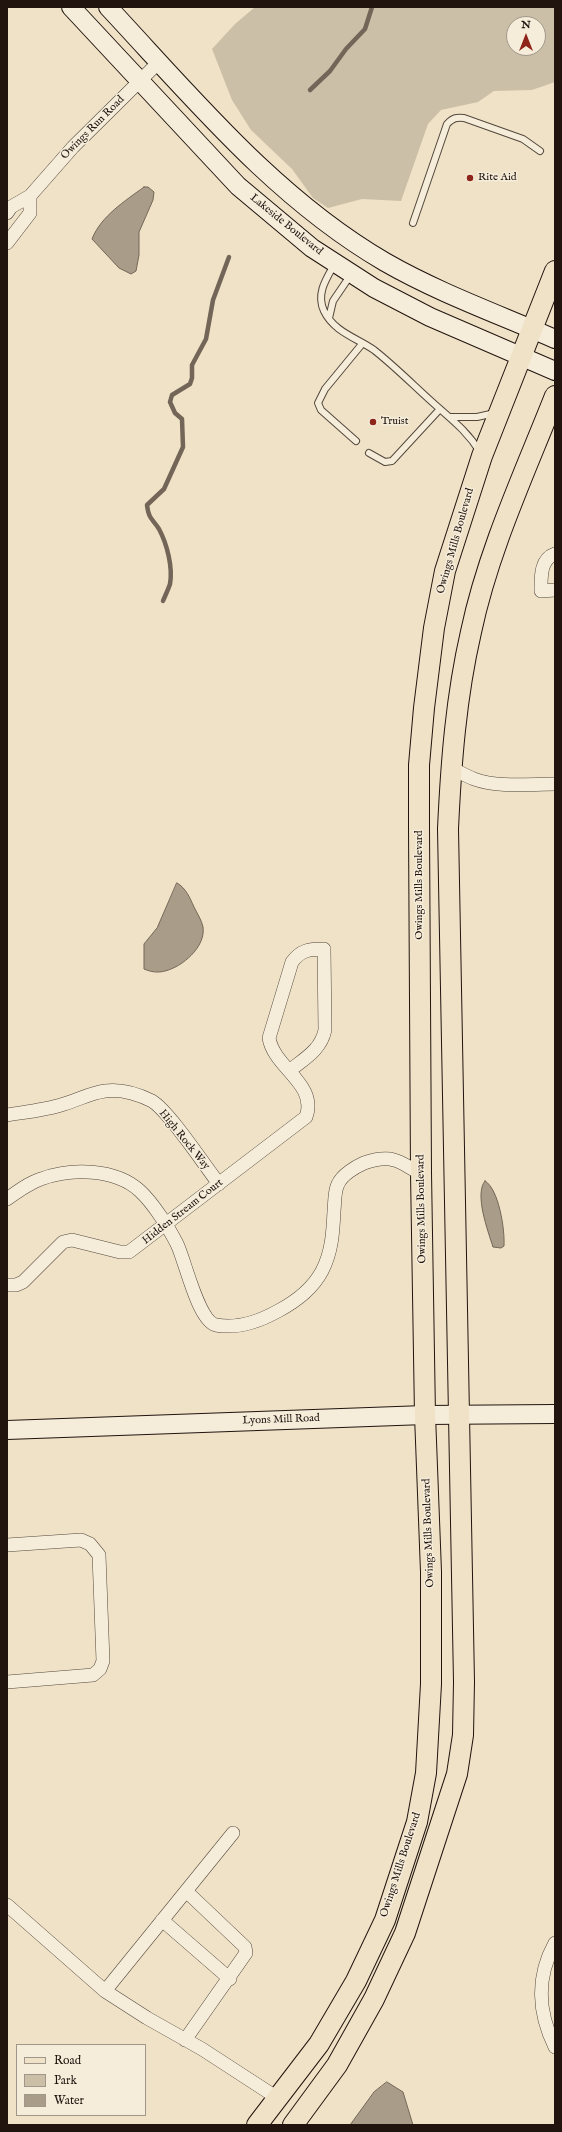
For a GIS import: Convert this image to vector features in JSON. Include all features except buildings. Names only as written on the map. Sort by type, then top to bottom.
[{"type":"main road","name":"Lakeside Boulevard","points":[[71,7],[238,186],[312,248],[351,274],[430,317],[555,371]]},
{"type":"main road","points":[[108,7],[258,166],[327,223],[384,261],[436,288],[555,339]]},
{"type":"main road","name":"Owings Mills Boulevard","points":[[257,2125],[279,2099],[319,2044],[356,1981],[385,1920],[417,1822],[426,1773],[432,1684],[431,1572],[425,1415],[421,1173],[419,821],[420,765],[424,708],[434,628],[445,571],[482,456],[522,358],[555,271]]},
{"type":"main road","points":[[293,2125],[337,2065],[374,2000],[405,1932],[457,1774],[463,1735],[464,1690],[448,829],[451,768],[457,714],[471,632],[484,582],[509,513],[555,396]]},
{"type":"main road","name":"Lyons Mill Road","points":[[7,1430],[425,1415],[555,1414]]},
{"type":"street","name":"Owings Run Road","points":[[7,213],[11,207],[30,196],[73,147],[159,62]]},
{"type":"street","points":[[7,243],[30,213],[30,196]]},
{"type":"street","points":[[555,554],[544,563],[541,576],[541,591],[555,590]]},
{"type":"street","points":[[451,768],[474,779],[502,784],[555,784]]},
{"type":"street","name":"Hidden Stream Court","points":[[7,1286],[16,1286],[23,1282],[63,1242],[72,1240],[120,1252],[129,1252],[306,1117],[309,1100],[304,1089],[289,1071],[270,1045],[271,1030],[292,962],[299,953],[308,949],[324,949],[325,1030],[323,1040],[319,1047],[289,1071]]},
{"type":"street","name":"High Rock Way","points":[[7,1115],[64,1104],[87,1094],[105,1091],[121,1091],[139,1096],[153,1102],[166,1115],[219,1184]]},
{"type":"street","points":[[7,1199],[26,1186],[42,1179],[55,1175],[80,1171],[106,1174],[124,1181],[140,1190],[177,1244],[197,1300],[206,1316],[214,1324],[225,1326],[243,1324],[267,1318],[288,1306],[310,1288],[322,1271],[330,1252],[336,1192],[338,1183],[343,1177],[360,1165],[371,1160],[384,1159],[394,1160],[421,1173]]},
{"type":"street","points":[[7,1545],[81,1540],[90,1544],[99,1556],[103,1661],[100,1669],[93,1675],[7,1682]]},
{"type":"street","points":[[105,1991],[233,1833]]},
{"type":"street","points":[[185,2040],[230,1979],[246,1953],[245,1947],[186,1891]]},
{"type":"street","points":[[7,1905],[105,1991],[279,2099]]},
{"type":"street","points":[[162,1920],[230,1979]]},
{"type":"street","points":[[555,1943],[547,1958],[542,1982],[540,2003],[545,2024],[555,2047]]},
{"type":"lane","points":[[413,223],[447,124],[457,117],[464,118],[523,139],[540,151]]},
{"type":"lane","points":[[335,263],[323,284],[321,295],[321,303],[328,318],[342,331],[378,354],[451,417],[465,430],[482,456]]},
{"type":"lane","points":[[328,318],[333,301],[351,274]]},
{"type":"lane","points":[[356,441],[321,410],[318,404],[326,389],[362,344]]},
{"type":"lane","points":[[369,453],[385,462],[392,460],[440,409]]},
{"type":"lane","points":[[451,417],[477,417],[500,412]]},
{"type":"green space","points":[[255,7],[555,7],[555,82],[532,90],[494,91],[478,102],[441,110],[428,124],[401,201],[362,199],[328,208],[313,198],[292,169],[251,130],[232,100],[212,49],[235,24]]},
{"type":"water","points":[[144,187],[148,187],[154,192],[153,200],[139,232],[139,255],[136,271],[131,274],[119,268],[92,239],[101,223],[107,216]]},
{"type":"water","points":[[177,883],[187,894],[202,922],[203,934],[201,942],[192,955],[172,969],[162,972],[154,972],[144,969],[144,944],[157,928]]},
{"type":"water","points":[[485,1181],[490,1185],[494,1192],[500,1210],[504,1239],[504,1246],[501,1248],[493,1247],[485,1223],[481,1195],[482,1187]]},
{"type":"water","points":[[387,2082],[403,2092],[413,2125],[350,2125],[374,2092]]},
{"type":"waterway","points":[[310,90],[330,71],[346,49],[365,29],[372,7]]},
{"type":"waterway","points":[[163,601],[170,584],[171,577],[169,556],[165,542],[159,529],[150,516],[147,505],[164,489],[183,447],[182,419],[175,413],[170,402],[172,395],[190,384],[192,378],[192,365],[206,339],[213,300],[229,257]]},
{"type":"place","name":"Rite Aid","points":[[470,178]]},
{"type":"place","name":"Truist","points":[[373,422]]}]
